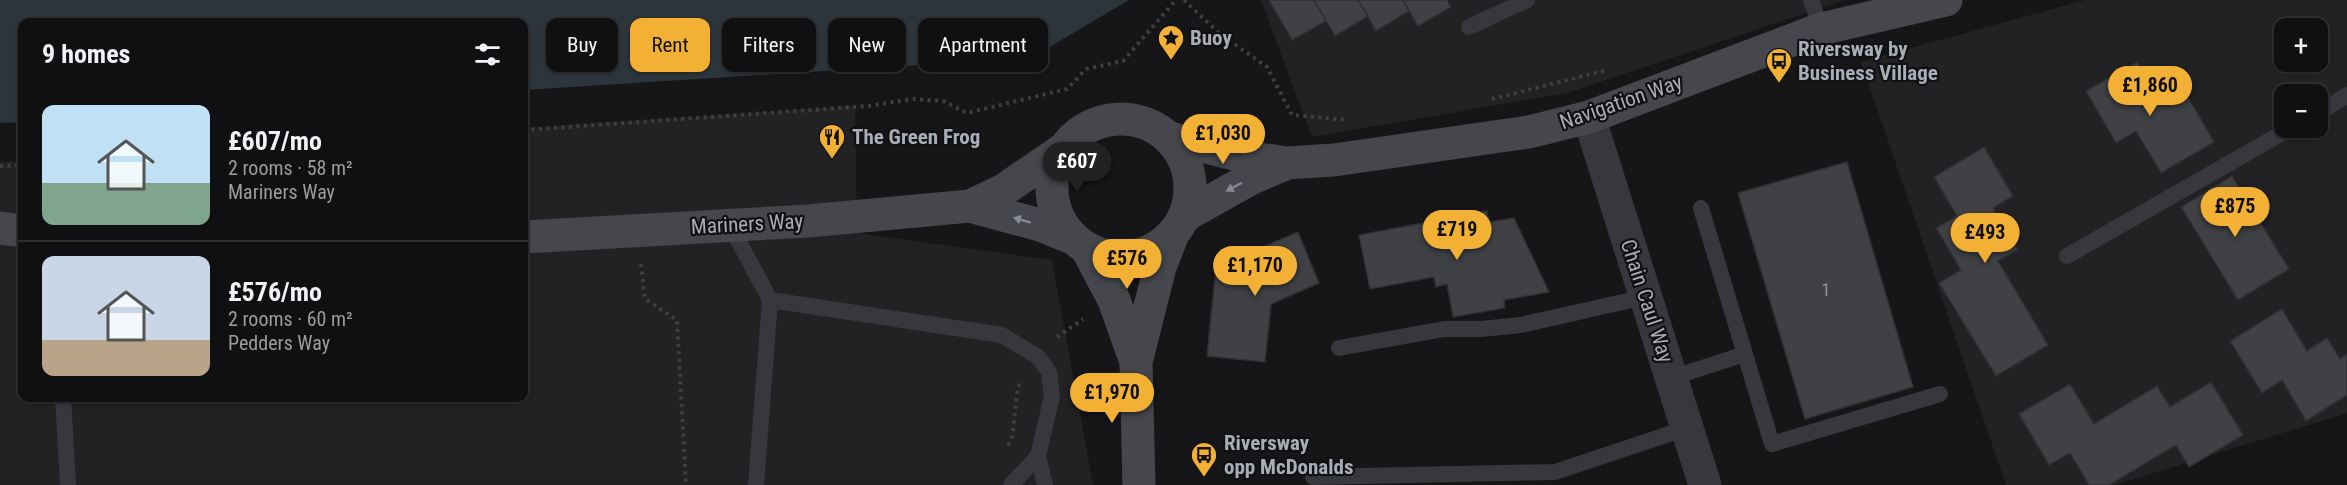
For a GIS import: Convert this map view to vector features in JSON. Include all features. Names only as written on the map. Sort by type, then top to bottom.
[{"type":"street","name":"Navigation Way","points":[[1170,138],[1246,157],[1287,163],[1334,160],[1529,132],[1589,117],[1816,15],[1946,0]]},
{"type":"street","name":"Chain Caul Way","points":[[1589,117],[1705,485]]},
{"type":"street","points":[[1136,362],[1114,300],[1080,243],[1058,219],[1051,196],[1052,172],[1062,150],[1076,134],[1093,124],[1113,118],[1133,119],[1153,126],[1170,138],[1182,155],[1189,175],[1190,196],[1160,267],[1136,362],[1140,485]]},
{"type":"street","name":"Mariners Way","points":[[970,206],[1002,191],[1062,150]]},
{"type":"street","name":"Navigation Way","points":[[1178,226],[1250,179],[1287,163]]},
{"type":"street","name":"Mariners Way","points":[[528,237],[808,220],[970,206],[1040,225],[1080,243]]},
{"type":"street","points":[[1080,243],[1109,256],[1132,256],[1153,249],[1178,226]]},
{"type":"street","points":[[0,228],[18,230]]},
{"type":"lane","points":[[1469,27],[1527,0]]},
{"type":"lane","points":[[2328,106],[2347,95]]},
{"type":"lane","points":[[2067,256],[2274,138]]},
{"type":"lane","points":[[1701,208],[1772,444],[1941,394]]},
{"type":"lane","points":[[730,225],[770,300],[756,485]]},
{"type":"lane","points":[[1338,348],[1444,329],[1481,329],[1521,325],[1646,297]]},
{"type":"lane","points":[[770,300],[1002,335],[1038,357],[1049,372],[1052,396],[1038,456],[1045,485]]},
{"type":"lane","points":[[1671,378],[1745,354]]},
{"type":"lane","points":[[63,402],[69,485]]},
{"type":"lane","points":[[1313,477],[1555,472],[1687,429]]},
{"type":"lane","points":[[1011,485],[1038,456]]},
{"type":"path","points":[[528,130],[868,106],[913,99],[943,101],[967,113],[1067,89],[1086,69],[1123,61],[1176,0]]},
{"type":"path","points":[[1184,0],[1219,33],[1267,67],[1292,115],[1351,120]]},
{"type":"path","points":[[1484,100],[1610,69]]},
{"type":"path","points":[[0,166],[18,165]]},
{"type":"path","points":[[637,230],[645,299],[677,320],[686,485]]},
{"type":"shaded area","points":[[0,0],[1129,0],[1048,48],[1048,18],[918,18],[918,65],[906,66],[906,18],[828,18],[828,71],[816,72],[816,18],[722,18],[722,72],[809,72],[528,90],[528,18],[18,18],[18,122],[0,123]]},
{"type":"shaded area","points":[[1261,0],[1845,0],[1567,93],[1312,137]]},
{"type":"shaded area","points":[[2085,0],[2347,0],[2347,413],[2115,485],[2006,485],[1861,62]]},
{"type":"shaded area","points":[[855,106],[857,233],[1052,260],[1093,485],[0,485],[0,162],[18,161],[18,402],[528,402],[528,128]]},
{"type":"building","points":[[1269,0],[1314,0],[1326,21],[1292,40]]},
{"type":"building","points":[[1314,0],[1358,0],[1368,16],[1335,36]]},
{"type":"building","points":[[1358,0],[1403,0],[1409,11],[1376,31]]},
{"type":"building","points":[[1403,0],[1447,0],[1451,7],[1418,26]]},
{"type":"building","points":[[2137,62],[2161,103],[2184,90],[2214,142],[2161,173],[2136,131],[2116,143],[2086,91]]},
{"type":"building","points":[[1984,147],[2013,196],[1993,208],[2018,250],[1998,261],[2048,345],[1996,376],[1939,283],[1961,270],[1936,228],[1957,216],[1934,177]]},
{"type":"building","points":[[1847,162],[1913,387],[1805,419],[1738,193]]},
{"type":"building","points":[[2232,176],[2289,269],[2238,300],[2181,207]]},
{"type":"building","points":[[1487,211],[1489,222],[1514,218],[1549,292],[1504,300],[1505,308],[1453,317],[1447,284],[1436,287],[1434,277],[1370,289],[1359,235]]},
{"type":"building","points":[[1298,232],[1319,283],[1271,304],[1265,362],[1207,356],[1216,267]]},
{"type":"building","points":[[2282,309],[2307,351],[2327,338],[2340,359],[2347,354],[2347,395],[2306,421],[2282,380],[2262,393],[2230,341]]},
{"type":"building","points":[[2211,382],[2243,435],[2189,467],[2176,445],[2109,485],[2089,485],[2070,453],[2049,465],[2019,414],[2070,384],[2094,424],[2157,386],[2170,407]]},
{"type":"place","name":"Buoy","points":[[1171,61]]},
{"type":"place","name":"Riversway by Business Village","points":[[1779,84]]},
{"type":"place","name":"The Green Frog","points":[[832,160]]},
{"type":"place","name":"Riversway opp McDonalds","points":[[1204,478]]}]
